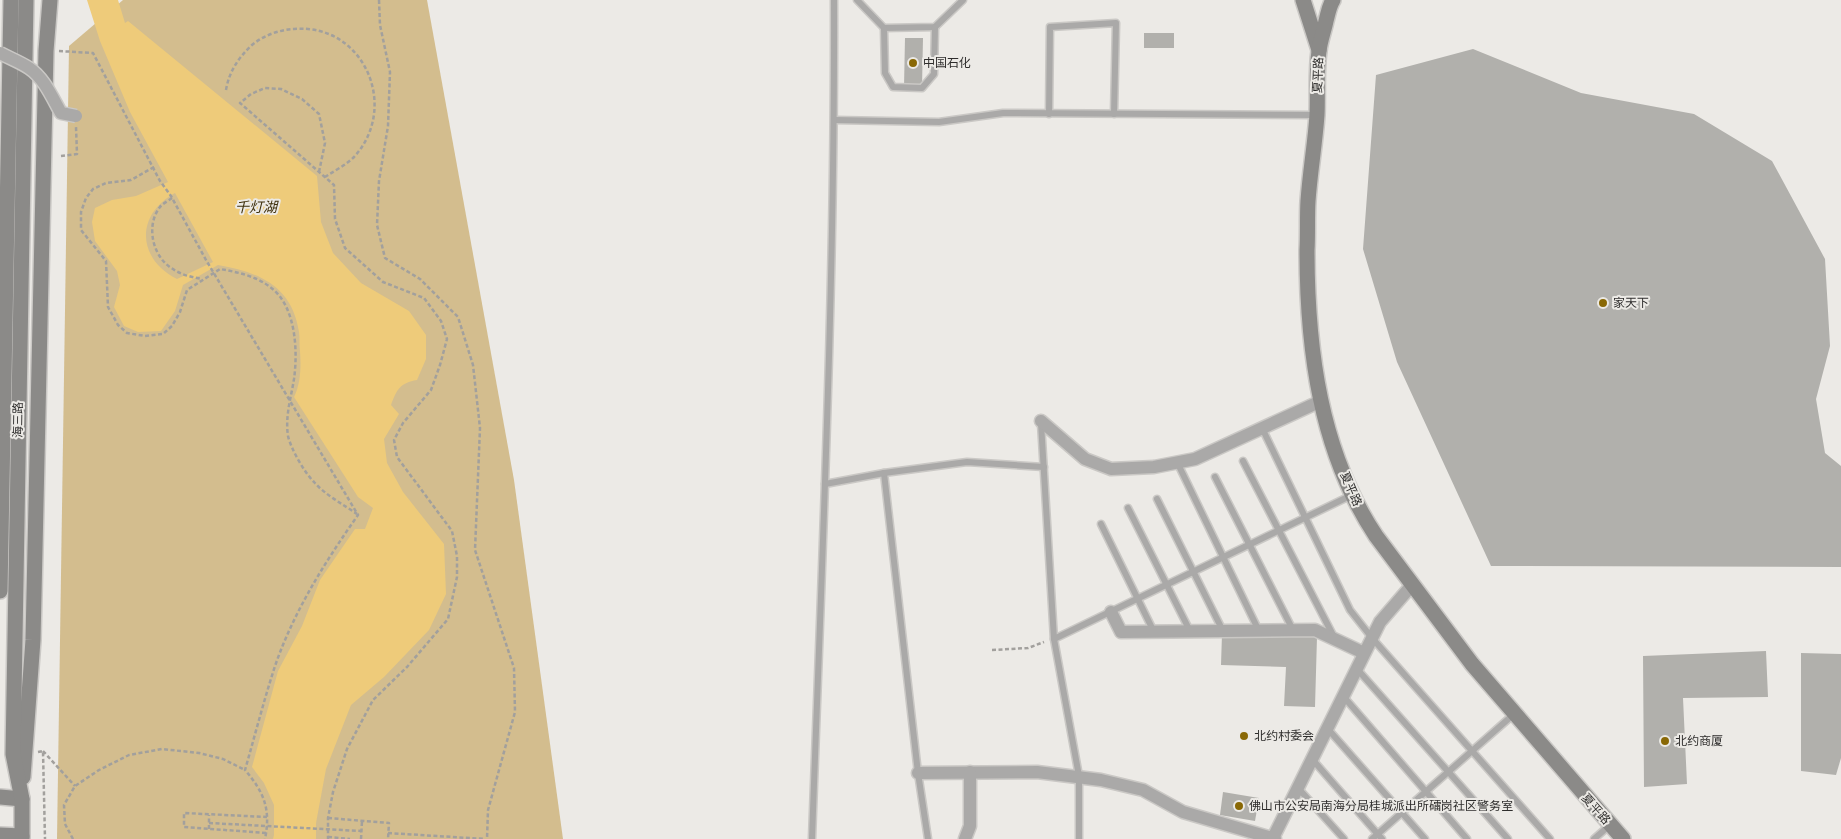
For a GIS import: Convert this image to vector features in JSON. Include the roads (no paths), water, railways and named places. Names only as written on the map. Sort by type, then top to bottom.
[{"type":"main road","name":"海三路","points":[[0,591],[10,0]]},
{"type":"main road","name":"海三路","points":[[22,837],[22,799],[13,754],[26,0]]},
{"type":"main road","points":[[0,798],[22,799],[33,640],[46,51],[50,0]]},
{"type":"main road","name":"夏平路","points":[[1303,0],[1319,50]]},
{"type":"main road","name":"夏平路","points":[[1333,0],[1328,12],[1319,50],[1317,115],[1308,202],[1307,266],[1309,325],[1321,402],[1331,439],[1353,495],[1364,518],[1376,536],[1472,664],[1623,839]]},
{"type":"main road","points":[[0,834],[22,837]]},
{"type":"street","points":[[0,54],[29,68],[39,77],[61,113],[76,116]]},
{"type":"street","points":[[1041,421],[1085,459],[1111,469],[1154,467],[1195,458],[1321,402]]},
{"type":"street","points":[[918,774],[1037,772],[1101,780],[1143,790],[1183,812],[1273,839],[1380,622],[1412,585]]},
{"type":"street","points":[[1111,612],[1121,632],[1315,630],[1364,653]]},
{"type":"street","points":[[968,839],[970,826],[970,772]]},
{"type":"lane","points":[[812,839],[825,484],[834,120],[834,0]]},
{"type":"lane","points":[[857,0],[884,28],[884,73],[893,86],[922,88],[934,74],[935,26]]},
{"type":"lane","points":[[884,28],[935,26],[963,0]]},
{"type":"lane","points":[[1049,114],[1050,27],[1116,23],[1114,114]]},
{"type":"lane","points":[[834,120],[939,122],[1003,113],[1317,115]]},
{"type":"lane","points":[[1041,421],[1054,639],[1079,776],[1079,839]]},
{"type":"lane","points":[[1262,428],[1350,610],[1372,638],[1550,839]]},
{"type":"lane","points":[[1243,461],[1335,640]]},
{"type":"lane","points":[[825,484],[884,473],[967,462],[1044,467]]},
{"type":"lane","points":[[1177,462],[1259,631]]},
{"type":"lane","points":[[884,473],[918,774],[928,839]]},
{"type":"lane","points":[[1215,477],[1293,630]]},
{"type":"lane","points":[[1054,639],[1353,495]]},
{"type":"lane","points":[[1157,499],[1224,631]]},
{"type":"lane","points":[[1128,508],[1190,631]]},
{"type":"lane","points":[[1100,524],[1154,632]]},
{"type":"lane","points":[[1357,668],[1508,839]]},
{"type":"lane","points":[[1343,696],[1467,839]]},
{"type":"lane","points":[[1372,839],[1380,836],[1426,791],[1514,714]]},
{"type":"lane","points":[[1327,728],[1425,839]]},
{"type":"lane","points":[[1312,759],[1380,836]]},
{"type":"lane","points":[[1298,788],[1344,839]]},
{"type":"lane","points":[[1594,839],[1610,825]]},
{"type":"water","name":"千灯湖","points":[[87,0],[118,0],[125,23],[128,21],[317,176],[321,222],[333,253],[361,283],[409,311],[426,335],[426,359],[417,380],[403,385],[395,395],[391,405],[399,414],[384,439],[387,463],[403,492],[444,544],[446,594],[429,630],[384,677],[351,705],[326,769],[316,823],[316,839],[273,839],[274,805],[264,783],[252,767],[278,671],[302,626],[320,580],[355,529],[365,529],[373,508],[358,497],[294,397],[300,374],[299,332],[289,303],[281,292],[271,284],[247,272],[218,265],[183,285],[175,311],[161,331],[138,332],[124,326],[114,307],[120,285],[117,271],[95,241],[92,222],[95,208],[112,200],[136,196],[168,182],[130,112],[100,41]],"holes":[[[175,193],[213,262],[177,279],[154,260],[148,249],[146,237],[148,225],[153,213],[162,202]]]},
{"type":"place","name":"中国石化","points":[[913,63]]},
{"type":"place","name":"家天下","points":[[1603,303]]},
{"type":"place","name":"北约村委会","points":[[1244,736]]},
{"type":"place","name":"北约商厦","points":[[1665,741]]},
{"type":"place","name":"佛山市公安局南海分局桂城派出所礌岗社区警务室","points":[[1239,806]]}]
